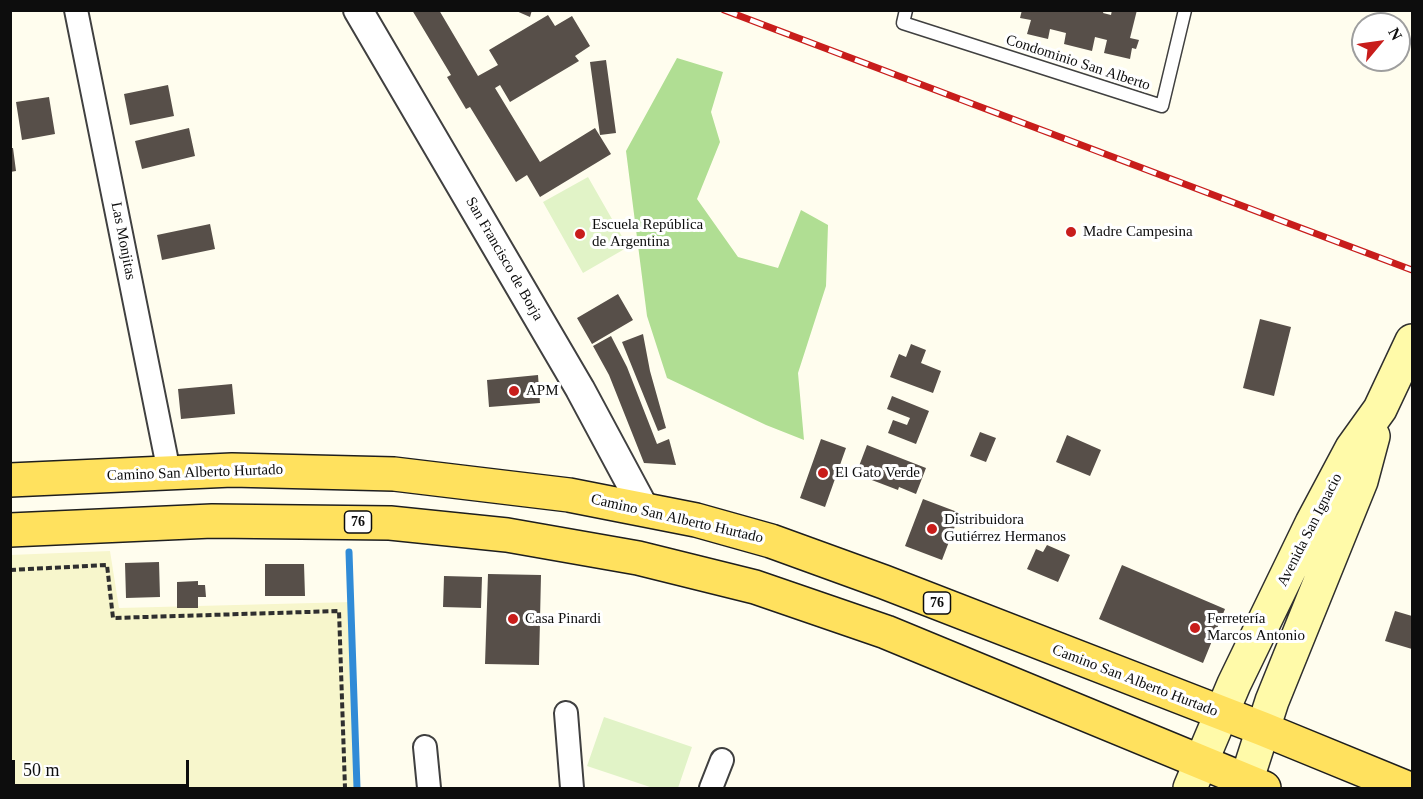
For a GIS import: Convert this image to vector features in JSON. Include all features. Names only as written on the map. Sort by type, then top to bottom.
[{"type":"main road","name":"Avenida San Ignacio","points":[[1195,775],[1317,514],[1352,448],[1380,409],[1413,341]]},
{"type":"main road","name":"Avenida San Ignacio","points":[[1252,786],[1263,729],[1283,670],[1361,481],[1380,409]]},
{"type":"main road","name":"Camino San Alberto Hurtado","points":[[10,480],[169,472],[313,471],[394,474],[569,495],[645,510],[771,541],[884,582],[1263,729],[1407,789]]},
{"type":"main road","name":"76","points":[[10,530],[212,521],[390,523],[507,535],[638,558],[755,587],[886,632],[1195,775],[1252,786]]},
{"type":"street","name":"Las Monjitas","points":[[76,10],[169,472]]},
{"type":"street","name":"San Francisco de Borja","points":[[357,10],[580,389],[645,510]]},
{"type":"street","points":[[566,713],[572,789]]},
{"type":"street","points":[[425,747],[429,789]]},
{"type":"street","points":[[711,789],[722,760]]},
{"type":"lane","name":"Condominio San Alberto","points":[[906,10],[903,22],[1162,106],[1185,10]]},
{"type":"path","points":[[10,570],[107,565],[113,618],[339,611],[345,789]]},
{"type":"green space","points":[[677,58],[723,72],[711,112],[720,142],[697,199],[738,257],[778,268],[801,210],[828,225],[826,286],[798,373],[804,440],[766,425],[667,378],[647,316],[626,151]]},
{"type":"green space","points":[[588,177],[628,247],[583,273],[543,202]]},
{"type":"green space","points":[[110,551],[119,608],[353,602],[360,788],[11,788],[10,555]]},
{"type":"green space","points":[[604,717],[692,747],[678,788],[653,788],[587,766]]},
{"type":"building","points":[[412,10],[439,10],[478,76],[498,65],[489,50],[548,15],[555,26],[572,16],[590,46],[575,56],[579,61],[510,102],[500,85],[495,88],[540,162],[595,128],[611,154],[540,197],[527,175],[516,182],[470,107],[466,109],[447,77],[451,75]]},
{"type":"building","points":[[514,10],[532,10],[530,17]]},
{"type":"building","points":[[1022,10],[1104,10],[1103,13],[1111,15],[1112,10],[1137,10],[1130,38],[1139,40],[1136,49],[1132,48],[1130,59],[1104,53],[1107,40],[1095,37],[1092,51],[1064,44],[1066,33],[1050,29],[1048,39],[1027,34],[1031,20],[1020,18]]},
{"type":"building","points":[[606,60],[616,133],[600,135],[590,62]]},
{"type":"building","points":[[168,85],[174,116],[130,125],[124,94]]},
{"type":"building","points":[[49,97],[55,134],[22,140],[16,102]]},
{"type":"building","points":[[189,128],[195,156],[142,169],[135,141]]},
{"type":"building","points":[[10,148],[13,148],[16,171],[10,172]]},
{"type":"building","points":[[210,224],[215,249],[162,260],[157,235]]},
{"type":"building","points":[[618,294],[633,320],[592,344],[577,318]]},
{"type":"building","points":[[1260,319],[1291,327],[1274,396],[1243,388]]},
{"type":"building","points":[[643,334],[650,371],[666,428],[658,431],[622,342]]},
{"type":"building","points":[[611,336],[627,367],[657,444],[669,439],[676,465],[644,463],[609,375],[593,346]]},
{"type":"building","points":[[911,344],[926,350],[921,363],[941,371],[933,393],[890,377],[899,354],[906,357]]},
{"type":"building","name":"APM","points":[[538,375],[540,403],[489,407],[487,380]]},
{"type":"building","points":[[232,384],[235,414],[181,419],[178,389]]},
{"type":"building","points":[[892,396],[929,411],[916,444],[888,433],[893,420],[907,425],[910,418],[887,409]]},
{"type":"building","points":[[980,432],[996,438],[986,462],[970,456]]},
{"type":"building","points":[[1067,435],[1101,450],[1090,476],[1056,462]]},
{"type":"building","name":"El Gato Verde","points":[[821,439],[846,448],[825,507],[800,498]]},
{"type":"building","points":[[867,445],[926,468],[916,494],[899,487],[898,490],[856,474]]},
{"type":"building","name":"Distribuidora Gutiérrez Hermanos","points":[[923,499],[960,513],[942,560],[905,546]]},
{"type":"building","points":[[1047,545],[1070,555],[1058,582],[1027,569],[1036,549],[1043,552]]},
{"type":"building","points":[[159,562],[160,597],[126,598],[125,563]]},
{"type":"building","points":[[265,564],[304,564],[305,596],[265,596]]},
{"type":"building","points":[[1122,565],[1225,609],[1203,663],[1099,619]]},
{"type":"building","name":"Casa Pinardi","points":[[488,574],[541,575],[539,665],[485,664]]},
{"type":"building","points":[[444,576],[482,577],[481,608],[443,607]]},
{"type":"building","points":[[198,581],[198,585],[205,585],[206,597],[198,597],[198,608],[177,608],[177,582]]},
{"type":"building","points":[[1395,611],[1412,616],[1412,649],[1385,641]]},
{"type":"waterway","points":[[349,552],[357,788]]},
{"type":"railway","points":[[724,10],[1412,270]]},
{"type":"place","name":"Madre Campesina","points":[[1071,232]]},
{"type":"place","name":"Escuela República de Argentina","points":[[580,234]]},
{"type":"place","name":"APM","points":[[514,391]]},
{"type":"place","name":"El Gato Verde","points":[[823,473]]},
{"type":"place","name":"Distribuidora Gutiérrez Hermanos","points":[[932,529]]},
{"type":"place","name":"Casa Pinardi","points":[[513,619]]},
{"type":"place","name":"Ferretería Marcos Antonio","points":[[1195,628]]}]
